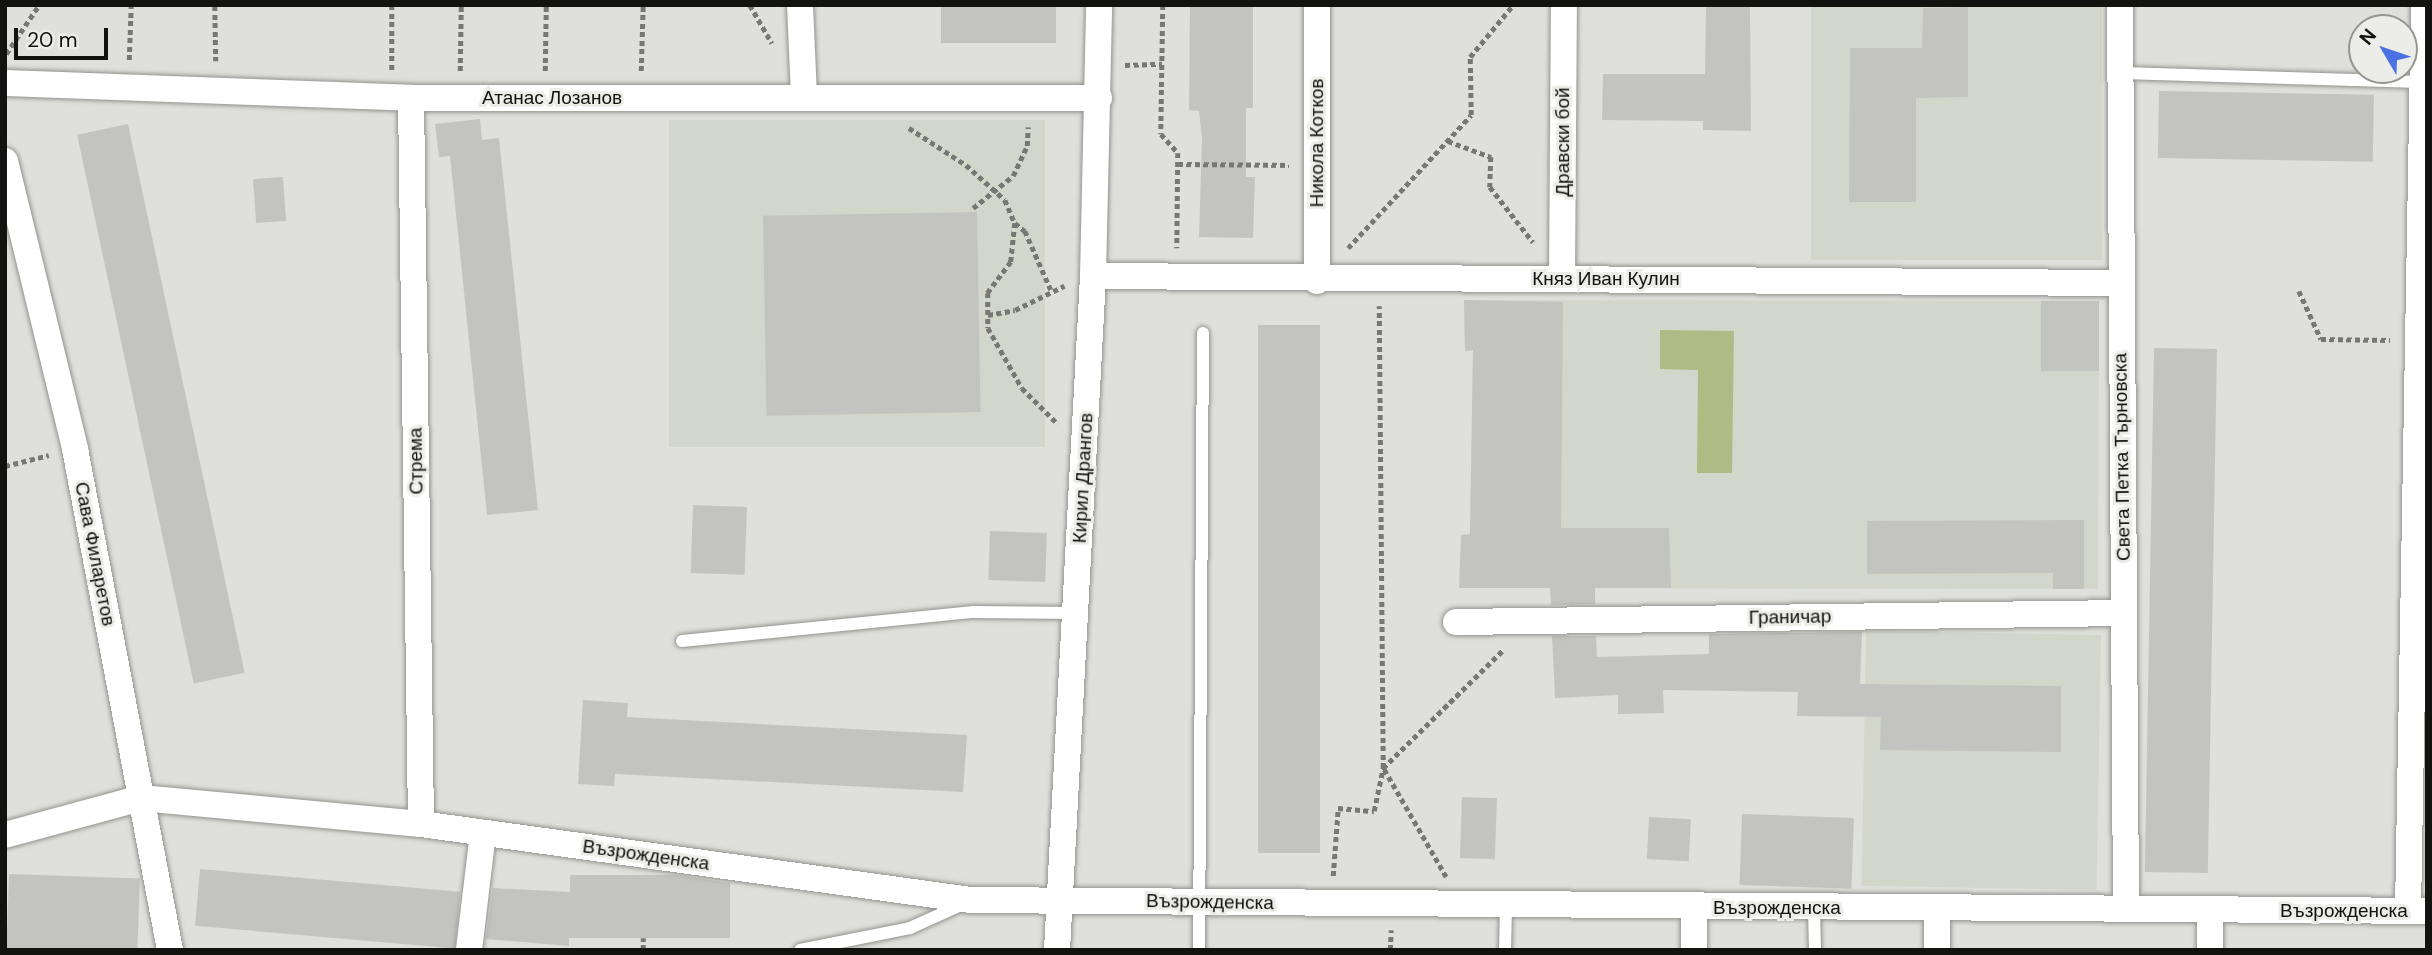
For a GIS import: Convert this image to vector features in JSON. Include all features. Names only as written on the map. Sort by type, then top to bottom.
[{"type":"street","points":[[800,5],[804,98]]},
{"type":"street","name":"Кирил Дрангов","points":[[1057,950],[1093,276],[1099,5]]},
{"type":"street","name":"Никола Котков","points":[[1317,5],[1317,281]]},
{"type":"street","name":"Дравски бой","points":[[1562,279],[1564,5]]},
{"type":"street","name":"Света Петка Търновска","points":[[2120,5],[2119,283],[2126,909]]},
{"type":"street","points":[[2418,911],[2416,340],[2423,172],[2424,5]]},
{"type":"street","name":"Атанас Лозанов","points":[[5,83],[460,98],[1099,99]]},
{"type":"street","name":"Стрема","points":[[402,97],[421,824]]},
{"type":"street","name":"Сава Филаретов","points":[[5,160],[75,449],[170,950]]},
{"type":"street","name":"Княз Иван Кулин","points":[[1093,276],[1317,281],[1562,279],[2119,283]]},
{"type":"street","name":"Граничар","points":[[1457,622],[2124,613]]},
{"type":"street","name":"Възрожденска","points":[[5,835],[141,798],[421,824],[971,900],[1694,908],[1814,906],[2418,911]]},
{"type":"street","points":[[469,950],[483,833]]},
{"type":"street","points":[[1937,907],[1937,950]]},
{"type":"street","points":[[1694,908],[1694,950]]},
{"type":"street","points":[[2210,910],[2210,950]]},
{"type":"lane","points":[[2119,73],[2422,82]]},
{"type":"lane","points":[[1199,950],[1203,333]]},
{"type":"lane","points":[[682,641],[974,612],[1076,613]]},
{"type":"lane","points":[[800,950],[910,928],[971,900]]},
{"type":"lane","points":[[1506,905],[1506,950]]},
{"type":"lane","points":[[1814,906],[1815,950]]},
{"type":"path","points":[[5,55],[40,5]]},
{"type":"path","points":[[128,87],[131,5]]},
{"type":"path","points":[[183,5],[256,5]]},
{"type":"path","points":[[392,5],[402,97]]},
{"type":"path","points":[[460,98],[461,5]]},
{"type":"path","points":[[545,97],[546,5]]},
{"type":"path","points":[[641,97],[643,5]]},
{"type":"path","points":[[1163,5],[1161,134],[1178,153],[1177,277]]},
{"type":"path","points":[[1317,281],[1471,115],[1470,57],[1513,5]]},
{"type":"path","points":[[215,6],[217,91]]},
{"type":"path","points":[[1099,66],[1162,64]]},
{"type":"path","points":[[973,208],[997,193],[1013,176],[1027,146],[1026,98]]},
{"type":"path","points":[[902,124],[930,139],[997,193],[1015,223],[1025,231],[1051,290]]},
{"type":"path","points":[[1448,141],[1491,157],[1490,187],[1562,279]]},
{"type":"path","points":[[1178,163],[1317,166]]},
{"type":"path","points":[[1015,223],[1011,262],[988,293],[988,328],[1002,359],[1022,388],[1085,448]]},
{"type":"path","points":[[988,315],[1016,310],[1051,290],[1093,276]]},
{"type":"path","points":[[1331,905],[1338,808],[1374,811],[1383,768],[1379,281]]},
{"type":"path","points":[[2299,291],[2321,339],[2416,340]]},
{"type":"path","points":[[5,466],[75,449]]},
{"type":"path","points":[[1383,768],[1532,621]]},
{"type":"path","points":[[1383,768],[1462,904]]},
{"type":"path","points":[[643,938],[643,950]]},
{"type":"shaded area","points":[[1811,5],[2102,5],[2102,260],[1811,260]]},
{"type":"shaded area","points":[[669,120],[1045,120],[1045,447],[669,447]]},
{"type":"shaded area","points":[[1464,300],[2099,301],[2098,589],[1459,588],[1470,534],[1473,351],[1465,351]]},
{"type":"shaded area","points":[[1866,631],[2101,635],[2097,890],[1862,886]]},
{"type":"green space","points":[[1660,330],[1734,331],[1732,473],[1697,473],[1698,370],[1660,369]]},
{"type":"building","points":[[941,5],[1056,5],[1056,43],[941,43]]},
{"type":"building","points":[[1190,5],[1253,5],[1253,108],[1246,108],[1246,177],[1255,177],[1253,238],[1199,237],[1202,138],[1199,111],[1189,110]]},
{"type":"building","points":[[1706,5],[1750,5],[1751,131],[1703,130],[1703,121],[1602,120],[1603,74],[1705,74]]},
{"type":"building","points":[[1968,7],[1968,97],[1916,98],[1916,202],[1849,202],[1850,48],[1922,48],[1923,8]]},
{"type":"building","points":[[2159,91],[2374,95],[2373,162],[2158,158]]},
{"type":"building","points":[[480,119],[482,140],[499,138],[538,510],[487,515],[450,156],[439,157],[435,124]]},
{"type":"building","points":[[128,124],[245,673],[194,684],[77,135]]},
{"type":"building","points":[[283,177],[286,221],[256,223],[253,179]]},
{"type":"building","points":[[977,212],[980,412],[767,416],[763,216]]},
{"type":"building","points":[[1464,300],[1563,302],[1561,528],[1669,528],[1671,588],[1595,588],[1595,604],[1551,605],[1550,588],[1459,588],[1461,535],[1470,534],[1473,350],[1465,351]]},
{"type":"building","points":[[2041,301],[2099,301],[2099,371],[2041,371]]},
{"type":"building","points":[[1258,325],[1320,325],[1320,853],[1258,853]]},
{"type":"building","points":[[2154,348],[2217,349],[2208,873],[2145,872]]},
{"type":"building","points":[[693,505],[747,507],[745,575],[691,573]]},
{"type":"building","points":[[2084,520],[2084,589],[2053,589],[2053,573],[1867,574],[1867,521]]},
{"type":"building","points":[[990,531],[1047,533],[1045,582],[988,580]]},
{"type":"building","points":[[1862,632],[1860,684],[2061,686],[2061,752],[1880,750],[1881,717],[1797,716],[1798,692],[1663,690],[1664,713],[1618,714],[1618,695],[1555,698],[1552,636],[1596,636],[1597,657],[1709,654],[1709,634]]},
{"type":"building","points":[[583,700],[628,703],[627,717],[967,735],[963,792],[615,774],[614,786],[578,784]]},
{"type":"building","points":[[1462,797],[1497,798],[1495,859],[1460,858]]},
{"type":"building","points":[[1742,814],[1854,818],[1851,889],[1740,885]]},
{"type":"building","points":[[1649,817],[1691,819],[1689,861],[1647,859]]},
{"type":"building","points":[[200,869],[460,892],[455,949],[195,926]]},
{"type":"building","points":[[9,874],[140,879],[137,950],[6,950]]},
{"type":"building","points":[[570,875],[676,875],[730,883],[730,938],[569,938],[569,946],[486,939],[493,888],[570,892]]}]
